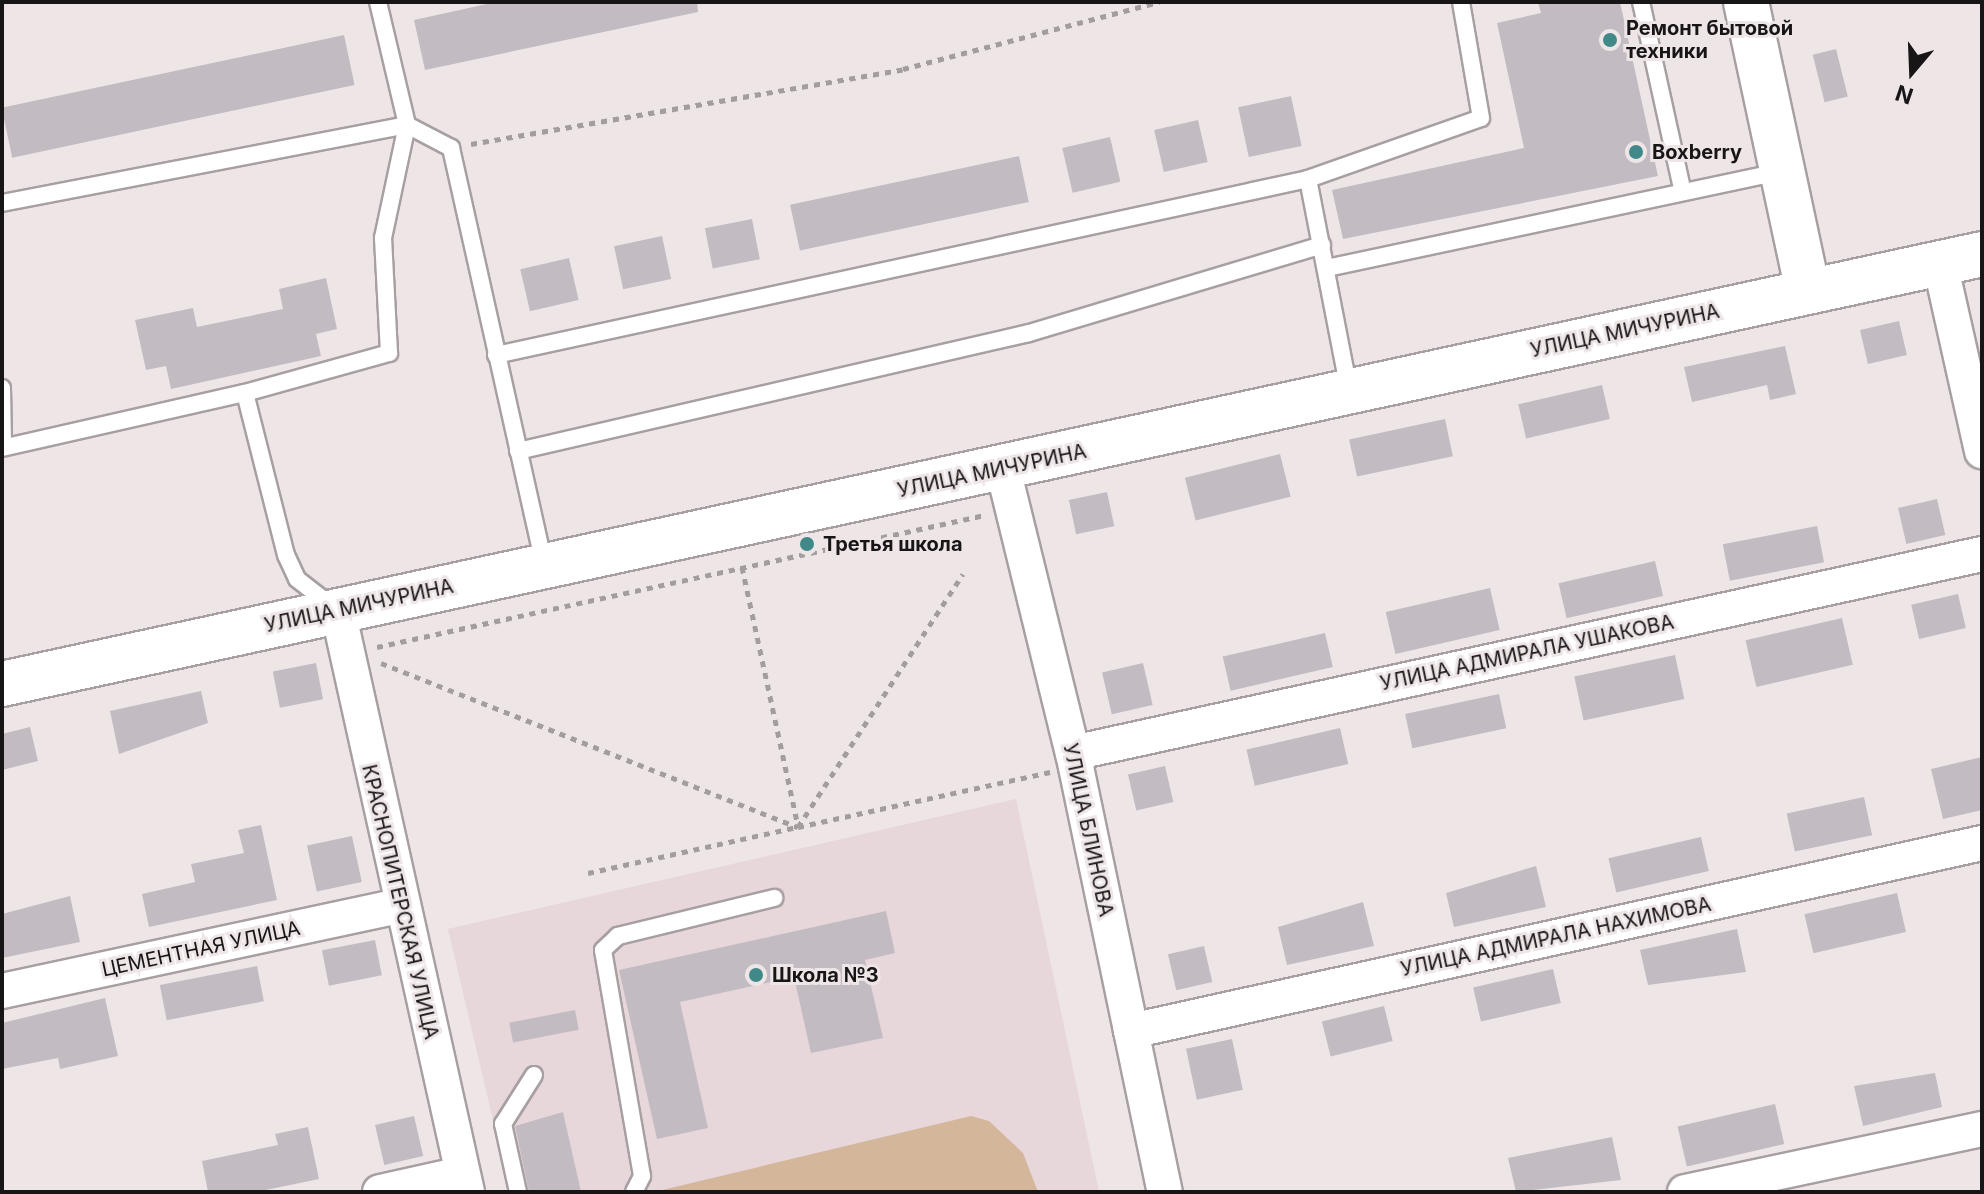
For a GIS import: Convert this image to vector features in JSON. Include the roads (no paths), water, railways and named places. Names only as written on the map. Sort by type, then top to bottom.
[{"type":"street","points":[[1746,2],[1808,291]]},
{"type":"street","name":"УЛИЦА МИЧУРИНА","points":[[2,684],[544,566],[1008,489],[1349,391],[1982,254]]},
{"type":"street","points":[[1940,263],[1982,451]]},
{"type":"street","name":"УЛИЦА БЛИНОВА","points":[[1008,489],[1074,760],[1165,1192]]},
{"type":"street","name":"УЛИЦА АДМИРАЛА УШАКОВА","points":[[1074,760],[1982,554]]},
{"type":"street","name":"КРАСНОПИТЕРСКАЯ УЛИЦА","points":[[337,610],[399,906],[465,1183]]},
{"type":"street","name":"УЛИЦА АДМИРАЛА НАХИМОВА","points":[[1131,1031],[1982,843]]},
{"type":"street","name":"ЦЕМЕНТНАЯ УЛИЦА","points":[[2,991],[399,906]]},
{"type":"street","points":[[1685,1192],[1982,1129]]},
{"type":"street","points":[[380,1192],[465,1183]]},
{"type":"lane","points":[[2,388],[3,447],[245,393],[389,353],[383,238],[407,125],[378,2]]},
{"type":"lane","points":[[496,355],[1308,179],[1481,118],[1461,2]]},
{"type":"lane","points":[[1641,2],[1682,189]]},
{"type":"lane","points":[[2,203],[407,125],[451,148],[544,566]]},
{"type":"lane","points":[[1327,268],[1682,189],[1782,171]]},
{"type":"lane","points":[[1308,179],[1349,391]]},
{"type":"lane","points":[[518,451],[1029,333],[1322,245]]},
{"type":"lane","points":[[245,393],[286,555],[297,579],[337,610]]},
{"type":"lane","points":[[634,1192],[642,1176],[603,950],[618,936],[774,898]]},
{"type":"lane","points":[[518,1192],[503,1124],[534,1075]]},
{"type":"place","name":"Ремонт бытовой техники","points":[[1610,40]]},
{"type":"place","name":"Boxberry","points":[[1636,152]]},
{"type":"place","name":"Третья школа","points":[[807,544]]},
{"type":"place","name":"Школа №3","points":[[756,975]]}]
